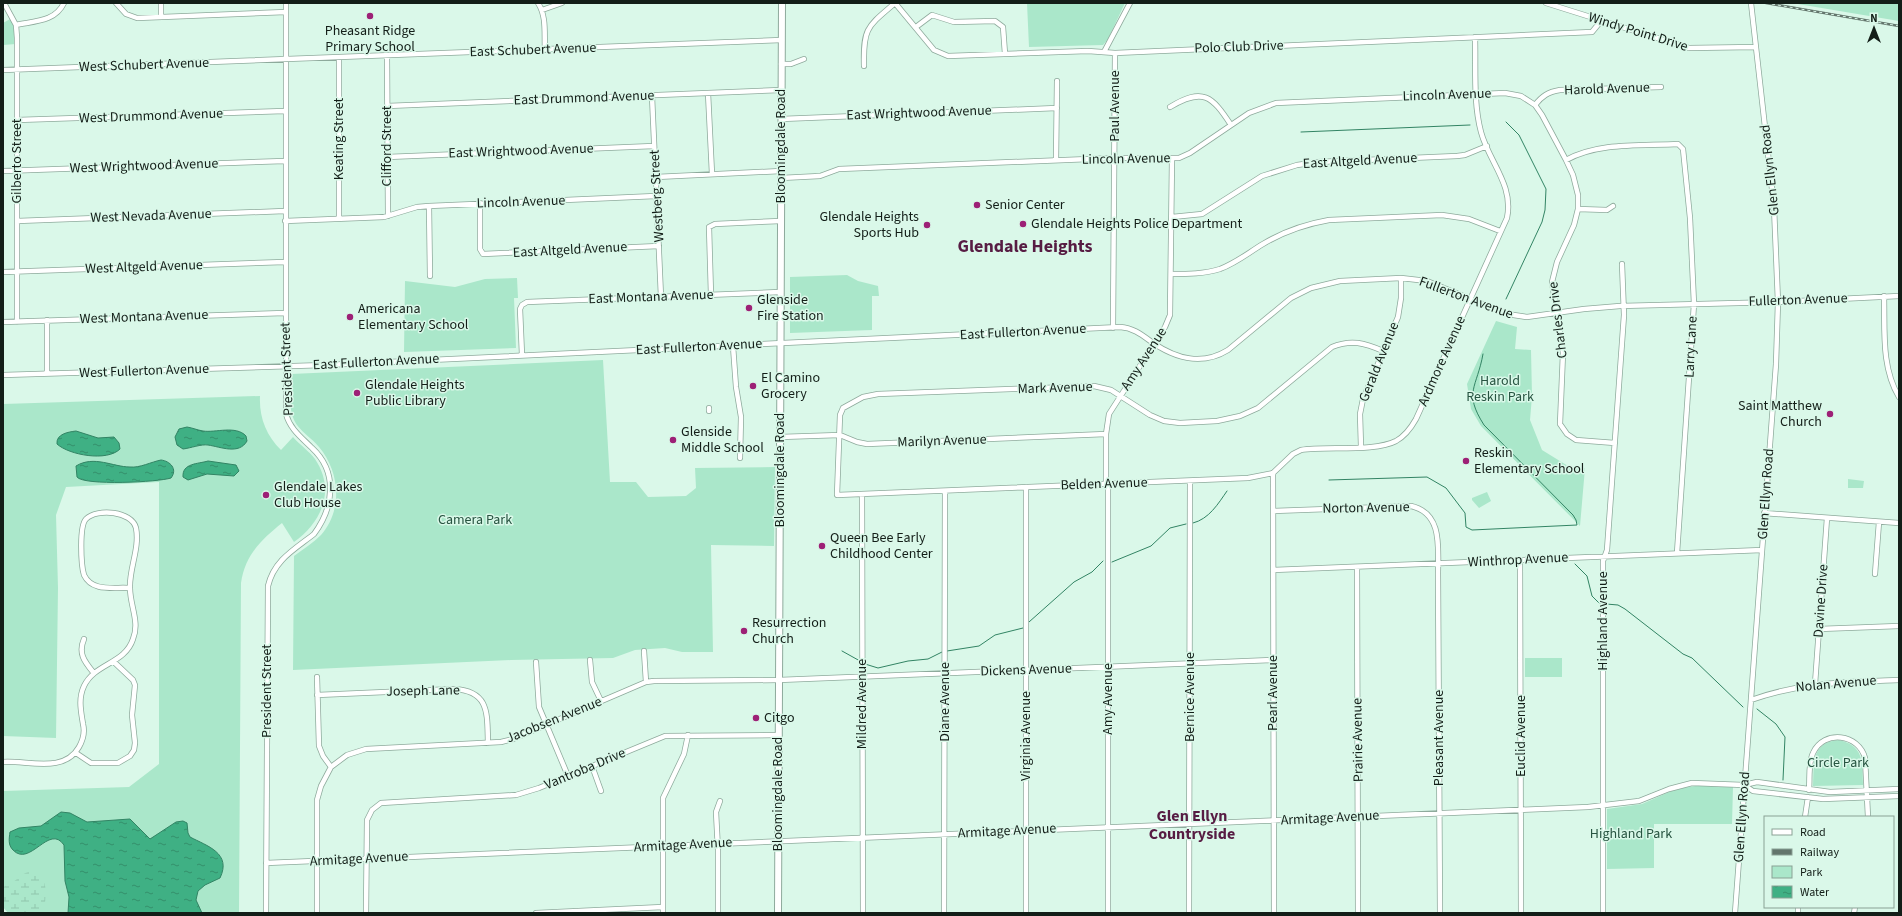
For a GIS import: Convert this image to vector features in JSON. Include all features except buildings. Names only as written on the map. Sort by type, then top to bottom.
[{"type":"main road","name":"Bloomingdale Road","points":[[778,913],[782,3]]},
{"type":"street","name":"Gilberto Street","points":[[4,3],[16,26],[17,322]]},
{"type":"street","points":[[16,26],[46,20],[56,15],[64,3]]},
{"type":"street","points":[[116,3],[118,7],[130,16],[161,17],[286,12]]},
{"type":"street","points":[[161,3],[161,17]]},
{"type":"street","name":"President Street","points":[[266,913],[268,586],[272,573],[280,560],[314,534],[318,529],[327,512],[331,493],[329,477],[323,463],[313,448],[294,430],[287,418],[285,366],[286,3]]},
{"type":"street","points":[[538,3],[542,10],[545,50]]},
{"type":"street","points":[[542,10],[562,3]]},
{"type":"street","points":[[864,66],[864,42],[870,24],[895,3]]},
{"type":"street","name":"Polo Club Drive","points":[[895,3],[934,50],[940,54],[948,56],[1115,53],[1592,32],[1601,21]]},
{"type":"street","name":"Paul Avenue","points":[[1104,52],[1130,3]]},
{"type":"street","name":"Windy Point Drive","points":[[1546,3],[1689,48],[1756,46]]},
{"type":"street","name":"Glen Ellyn Road","points":[[1735,913],[1776,364],[1778,302],[1774,208],[1751,3]]},
{"type":"street","points":[[916,27],[932,15],[954,22],[995,20],[1002,24],[1003,27],[1005,54]]},
{"type":"street","name":"Ardmore Avenue","points":[[1361,447],[1382,446],[1391,443],[1406,434],[1416,419],[1507,218],[1509,207],[1508,194],[1487,146],[1479,121],[1475,37]]},
{"type":"street","name":"East Schubert Avenue","points":[[285,60],[782,40]]},
{"type":"street","name":"Paul Avenue","points":[[1113,328],[1115,53]]},
{"type":"street","name":"Clifford Street","points":[[387,56],[388,216]]},
{"type":"street","name":"Keating Street","points":[[339,58],[339,219]]},
{"type":"street","points":[[781,64],[791,64],[804,59]]},
{"type":"street","name":"West Schubert Avenue","points":[[3,70],[285,60]]},
{"type":"street","points":[[1056,160],[1057,81]]},
{"type":"street","name":"Harold Avenue","points":[[1535,105],[1542,96],[1550,92],[1560,90],[1661,87]]},
{"type":"street","name":"East Drummond Avenue","points":[[387,106],[781,90]]},
{"type":"street","name":"Lincoln Avenue","points":[[656,177],[712,174],[781,174],[820,176],[839,170],[1056,160],[1183,157],[1256,109],[1282,102],[1505,93]]},
{"type":"street","name":"Charles Drive","points":[[1505,93],[1521,96],[1535,105],[1566,160],[1577,188],[1578,208],[1574,225],[1553,275],[1552,288],[1563,353],[1560,424],[1567,434],[1576,440],[1615,443]]},
{"type":"street","points":[[708,94],[712,174]]},
{"type":"street","name":"Westberg Street","points":[[652,96],[661,297]]},
{"type":"street","points":[[1170,107],[1188,97],[1202,97],[1214,102],[1231,125]]},
{"type":"street","name":"East Wrightwood Avenue","points":[[781,119],[1056,108]]},
{"type":"street","name":"West Drummond Avenue","points":[[17,120],[285,111]]},
{"type":"street","name":"Larry Lane","points":[[1566,160],[1582,151],[1596,148],[1678,144],[1683,149],[1690,218],[1694,304],[1677,553]]},
{"type":"street","name":"East Wrightwood Avenue","points":[[387,157],[654,146]]},
{"type":"street","name":"East Altgeld Avenue","points":[[1172,217],[1205,213],[1262,176],[1297,165],[1318,162],[1457,156],[1465,155],[1487,146]]},
{"type":"street","name":"Amy Avenue","points":[[1108,913],[1106,434],[1109,414],[1155,344],[1170,315],[1172,158]]},
{"type":"street","name":"West Wrightwood Avenue","points":[[3,171],[285,161]]},
{"type":"street","name":"Lincoln Avenue","points":[[388,216],[417,206],[656,196]]},
{"type":"street","name":"East Altgeld Avenue","points":[[480,204],[482,253],[659,246]]},
{"type":"street","points":[[430,206],[430,276]]},
{"type":"street","points":[[1578,208],[1607,210],[1613,206]]},
{"type":"street","name":"West Nevada Avenue","points":[[17,221],[285,211]]},
{"type":"street","points":[[1171,274],[1192,274],[1219,269],[1235,262],[1270,240],[1288,232],[1312,224],[1339,219],[1434,215],[1451,216],[1480,222],[1500,231]]},
{"type":"street","points":[[285,221],[388,216]]},
{"type":"street","points":[[711,295],[709,227],[714,224],[781,221]]},
{"type":"street","name":"West Altgeld Avenue","points":[[3,272],[285,262]]},
{"type":"street","name":"Highland Avenue","points":[[1603,913],[1603,561],[1607,550],[1624,306],[1622,264]]},
{"type":"street","name":"Fullerton Avenue","points":[[1113,328],[1131,329],[1171,353],[1186,359],[1208,359],[1228,350],[1291,298],[1311,288],[1340,280],[1401,278],[1431,282],[1507,314],[1521,317],[1584,309],[1624,306],[1778,302],[1899,296]]},
{"type":"street","name":"Gerald Avenue","points":[[1361,447],[1360,414],[1363,399],[1398,317],[1401,278]]},
{"type":"street","name":"East Montana Avenue","points":[[522,356],[520,309],[522,305],[527,302],[780,292]]},
{"type":"street","points":[[1884,296],[1886,359],[1891,380],[1899,397]]},
{"type":"street","name":"West Montana Avenue","points":[[3,322],[285,313]]},
{"type":"street","points":[[47,320],[47,373]]},
{"type":"street","name":"East Fullerton Avenue","points":[[285,366],[1113,328]]},
{"type":"street","name":"Mark Avenue","points":[[840,435],[840,415],[843,408],[856,399],[870,395],[1094,386],[1108,389],[1150,415],[1164,421],[1180,423],[1217,421],[1240,416],[1258,408],[1332,347],[1346,342],[1356,342],[1384,351]]},
{"type":"street","points":[[733,346],[736,387],[741,417],[740,458]]},
{"type":"street","name":"West Fullerton Avenue","points":[[3,375],[285,366]]},
{"type":"street","name":"Marilyn Avenue","points":[[780,437],[840,435],[857,442],[867,444],[1106,434]]},
{"type":"street","name":"Belden Avenue","points":[[840,435],[837,463],[837,495],[1190,481],[1248,478],[1273,473]]},
{"type":"street","points":[[1273,473],[1293,454],[1301,450],[1361,447]]},
{"type":"street","name":"Pearl Avenue","points":[[1273,473],[1274,913]]},
{"type":"street","name":"Bernice Avenue","points":[[1189,913],[1190,481]]},
{"type":"street","name":"Virginia Avenue","points":[[1026,487],[1026,913]]},
{"type":"street","name":"Diane Avenue","points":[[944,913],[945,491]]},
{"type":"street","name":"Mildred Avenue","points":[[862,494],[863,913]]},
{"type":"street","name":"Norton Avenue","points":[[1274,511],[1406,506],[1418,507],[1430,516],[1435,525],[1438,564]]},
{"type":"street","points":[[3,762],[51,764],[64,761],[76,753],[84,733],[80,698],[84,686],[93,672],[114,662],[124,654],[134,639],[136,623],[129,588],[136,551],[136,530],[132,520],[125,515],[118,513],[97,514],[86,519],[81,533],[84,575],[92,585],[129,588]]},
{"type":"street","points":[[1764,513],[1899,523]]},
{"type":"street","name":"Davine Drive","points":[[1815,684],[1827,518]]},
{"type":"street","points":[[1875,574],[1879,522]]},
{"type":"street","name":"Winthrop Avenue","points":[[1273,570],[1762,550]]},
{"type":"street","name":"Euclid Avenue","points":[[1520,560],[1522,913]]},
{"type":"street","name":"Pleasant Avenue","points":[[1438,564],[1440,913]]},
{"type":"street","name":"Prairie Avenue","points":[[1356,567],[1359,816],[1358,913]]},
{"type":"street","points":[[1819,629],[1899,626]]},
{"type":"street","points":[[84,638],[81,645],[82,655],[93,672]]},
{"type":"street","points":[[644,651],[646,682]]},
{"type":"street","points":[[590,660],[592,682],[601,702]]},
{"type":"street","name":"Dickens Avenue","points":[[779,680],[1274,660]]},
{"type":"street","points":[[76,753],[91,763],[118,763],[130,756],[134,750],[135,743],[132,715],[135,685],[133,680],[114,662]]},
{"type":"street","points":[[536,662],[538,700],[546,725],[568,776]]},
{"type":"street","points":[[317,677],[320,746],[331,767],[318,793],[317,913]]},
{"type":"street","name":"Jacobsen Avenue","points":[[331,767],[347,755],[361,750],[488,743],[513,739],[646,682],[664,680],[779,680]]},
{"type":"street","name":"Nolan Avenue","points":[[1751,700],[1790,688],[1815,684],[1899,680]]},
{"type":"street","name":"Joseph Lane","points":[[317,695],[454,689],[469,691],[479,696],[484,705],[487,715],[488,743]]},
{"type":"street","points":[[664,913],[663,798],[684,754],[688,735]]},
{"type":"street","name":"Vantroba Drive","points":[[366,859],[368,817],[376,806],[390,802],[510,796],[530,791],[661,738],[688,735],[779,735]]},
{"type":"street","points":[[1809,790],[1813,751],[1824,740],[1840,737],[1852,740],[1862,750],[1866,762],[1868,816]]},
{"type":"street","points":[[592,766],[601,791]]},
{"type":"street","name":"Armitage Avenue","points":[[266,863],[1603,806],[1639,802],[1669,789],[1692,783],[1744,785],[1754,782],[1761,782],[1830,792],[1899,788]]},
{"type":"street","name":"Armitage Avenue","points":[[1744,785],[1753,790],[1808,798],[1899,796]]},
{"type":"street","points":[[1805,816],[1808,798]]},
{"type":"street","points":[[718,913],[718,843],[716,812],[720,802]]},
{"type":"street","points":[[366,859],[366,913]]},
{"type":"street","points":[[536,913],[664,907]]},
{"type":"green space","points":[[1027,3],[1125,3],[1108,39],[1103,45],[1029,47]]},
{"type":"green space","points":[[1792,3],[1899,3],[1899,21]]},
{"type":"green space","points":[[12,18],[15,26],[16,44],[3,45],[3,23]]},
{"type":"green space","points":[[847,275],[858,281],[878,286],[879,296],[872,296],[872,330],[790,333],[790,277]]},
{"type":"green space","points":[[517,278],[518,298],[514,298],[516,348],[404,352],[405,281],[455,287],[485,279]]},
{"type":"green space","name":"Harold Reskin Park","points":[[1496,321],[1517,327],[1515,349],[1531,350],[1532,396],[1530,420],[1542,450],[1568,466],[1585,468],[1580,526],[1481,426],[1471,409],[1467,384]]},
{"type":"green space","name":"Camera Park","points":[[603,360],[610,482],[636,482],[648,497],[686,496],[696,488],[695,468],[775,467],[774,546],[711,545],[713,652],[682,652],[665,648],[635,650],[613,658],[511,660],[293,670],[294,556],[318,538],[328,525],[336,503],[336,491],[335,479],[326,457],[319,447],[299,428],[292,415],[290,404],[291,374]]},
{"type":"green space","points":[[260,396],[262,418],[271,438],[281,450],[293,437],[310,453],[321,471],[325,482],[325,494],[323,505],[318,515],[304,534],[294,542],[282,523],[255,549],[246,564],[243,573],[241,583],[239,913],[8,913],[3,907],[3,791],[129,787],[159,764],[159,482],[66,487],[56,515],[58,588],[56,738],[3,736],[3,404]]},
{"type":"green space","points":[[1848,479],[1864,481],[1863,488],[1848,488]]},
{"type":"green space","points":[[1487,492],[1491,501],[1479,508],[1472,498]]},
{"type":"green space","points":[[1525,658],[1562,658],[1562,677],[1525,677]]},
{"type":"green space","name":"Circle Park","points":[[1839,740],[1854,746],[1858,751],[1862,763],[1863,785],[1813,786],[1814,762],[1819,750],[1823,745]]},
{"type":"green space","name":"Highland Park","points":[[1702,785],[1733,787],[1732,824],[1654,824],[1654,868],[1607,869],[1607,809],[1642,804],[1676,789]]},
{"type":"green space","points":[[34,871],[39,874],[45,884],[46,896],[43,913],[11,913],[3,901],[3,887],[12,883],[22,875]]},
{"type":"water","points":[[187,427],[203,431],[237,431],[246,436],[247,441],[244,445],[235,449],[205,445],[183,449],[177,445],[175,437],[179,429]]},
{"type":"water","points":[[76,431],[98,438],[114,437],[119,443],[120,449],[114,453],[106,455],[88,456],[70,451],[57,444],[60,436]]},
{"type":"water","points":[[161,460],[172,466],[174,472],[171,478],[138,482],[93,482],[77,477],[76,466],[83,463],[97,461],[124,467],[134,467]]},
{"type":"water","points":[[208,461],[236,465],[239,471],[234,476],[207,474],[188,480],[183,477],[183,472],[185,469],[191,465]]},
{"type":"water","points":[[61,812],[70,813],[87,822],[130,819],[150,839],[176,822],[183,821],[187,823],[190,837],[210,847],[220,856],[223,862],[223,869],[220,878],[205,885],[198,891],[196,900],[202,913],[68,913],[69,897],[65,881],[64,845],[58,840],[52,839],[33,851],[26,854],[19,854],[11,848],[9,842],[10,832],[19,828],[41,826]]},
{"type":"waterway","points":[[1506,122],[1519,135],[1546,189],[1545,210],[1542,222],[1506,299]]},
{"type":"waterway","points":[[1301,132],[1470,125]]},
{"type":"waterway","points":[[1329,480],[1427,477],[1446,488],[1465,513],[1466,527],[1472,530],[1577,525],[1573,515],[1484,425],[1474,405],[1473,397],[1473,390],[1483,354]]},
{"type":"waterway","points":[[1193,523],[1208,515],[1217,506],[1227,491]]},
{"type":"waterway","points":[[1112,562],[1151,546],[1170,528],[1186,524]]},
{"type":"waterway","points":[[1029,622],[1074,582],[1092,572],[1103,561]]},
{"type":"waterway","points":[[1575,564],[1587,576],[1592,596],[1599,603]]},
{"type":"waterway","points":[[1606,604],[1618,605],[1625,609],[1683,654],[1692,658],[1743,707]]},
{"type":"waterway","points":[[947,651],[979,646],[995,635],[1023,628]]},
{"type":"waterway","points":[[842,651],[860,661]]},
{"type":"waterway","points":[[865,664],[878,668],[908,661],[928,659],[942,652]]},
{"type":"waterway","points":[[1757,709],[1776,724],[1785,737],[1783,780]]},
{"type":"railway","points":[[1766,3],[1899,26]]},
{"type":"place","name":"Pheasant Ridge Primary School","points":[[370,16]]},
{"type":"place","name":"Senior Center","points":[[977,205]]},
{"type":"place","name":"Glendale Heights Police Department","points":[[1023,224]]},
{"type":"place","name":"Glendale Heights Sports Hub","points":[[927,225]]},
{"type":"place","name":"Glenside Fire Station","points":[[749,308]]},
{"type":"place","name":"Americana Elementary School","points":[[350,317]]},
{"type":"place","name":"El Camino Grocery","points":[[753,386]]},
{"type":"place","name":"Glendale Heights Public Library","points":[[357,393]]},
{"type":"place","name":"Saint Matthew Church","points":[[1830,414]]},
{"type":"place","name":"Glenside Middle School","points":[[673,440]]},
{"type":"place","name":"Reskin Elementary School","points":[[1466,461]]},
{"type":"place","name":"Glendale Lakes Club House","points":[[266,495]]},
{"type":"place","name":"Queen Bee Early Childhood Center","points":[[822,546]]},
{"type":"place","name":"Resurrection Church","points":[[744,631]]},
{"type":"place","name":"Citgo","points":[[756,718]]},
{"type":"district","name":"Glendale Heights","points":[[1025,246]]},
{"type":"district","name":"Glen Ellyn Countryside","points":[[1192,825]]}]
